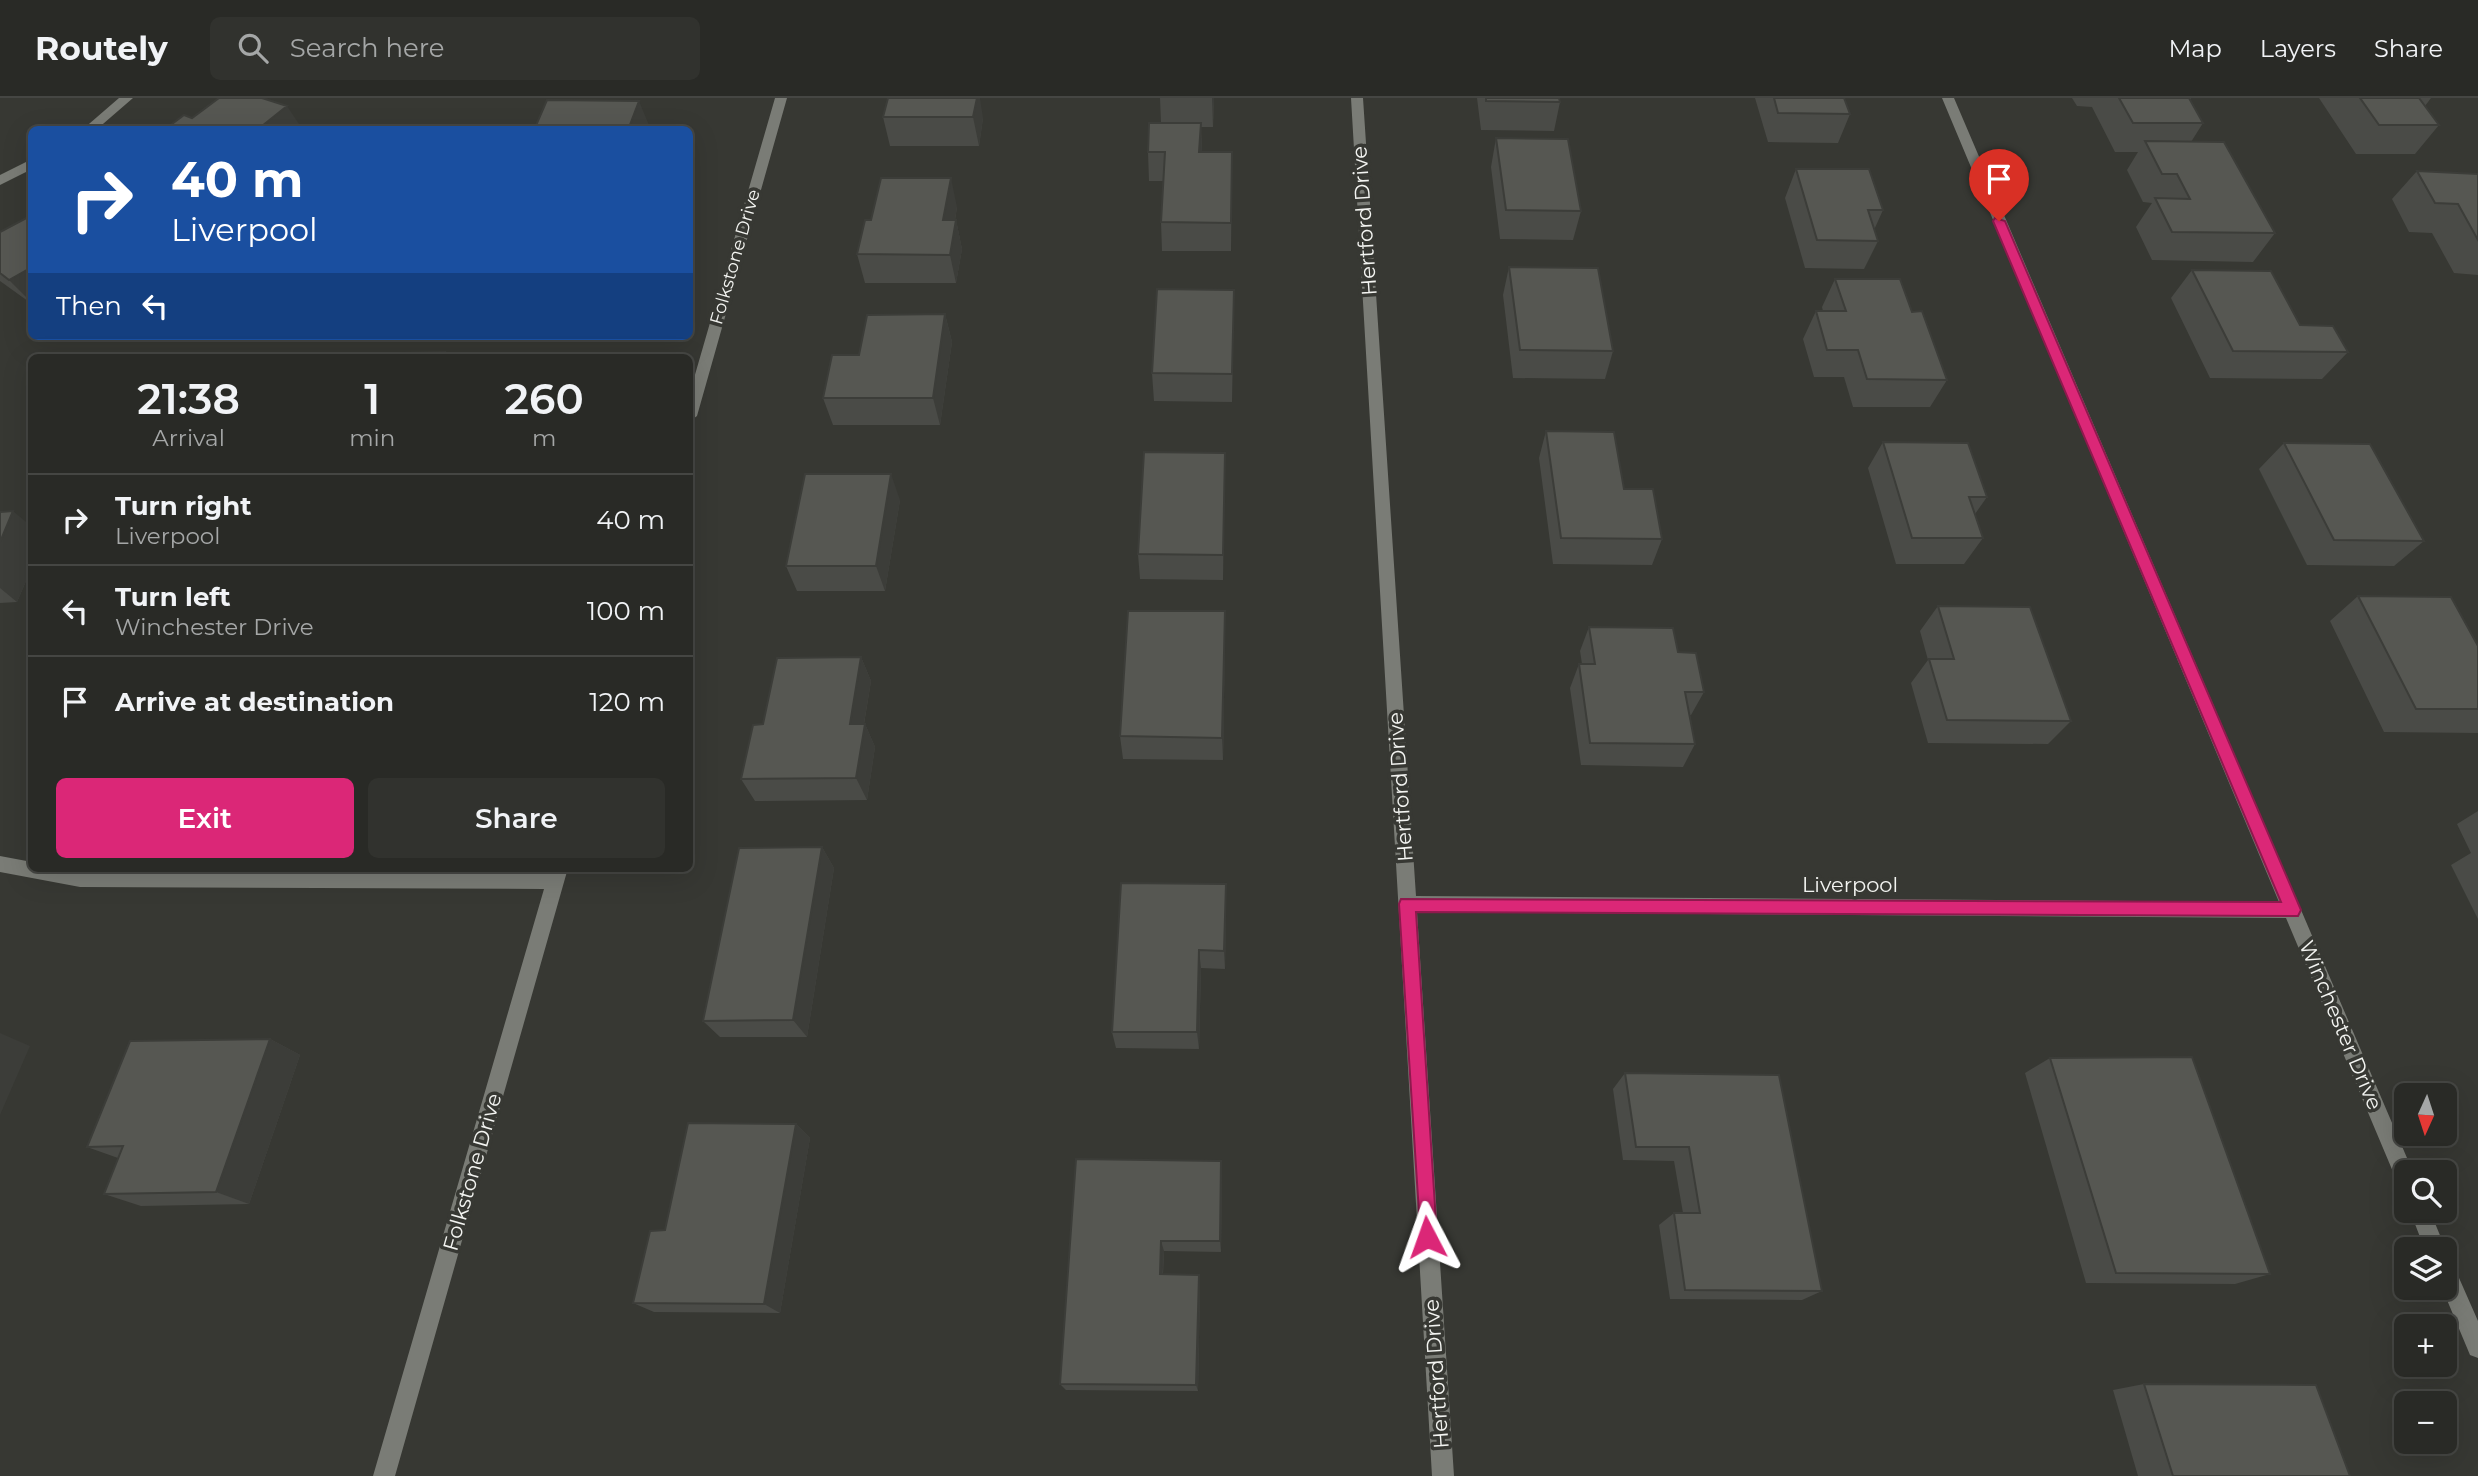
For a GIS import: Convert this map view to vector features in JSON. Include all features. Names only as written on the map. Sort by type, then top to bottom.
[{"type":"street","points":[[93,126],[127,98]]},
{"type":"street","name":"Folkstone Drive","points":[[693,406],[781,98]]},
{"type":"street","name":"Hertford Drive","points":[[1356,98],[1443,1476]]},
{"type":"street","name":"Winchester Drive","points":[[1948,98],[2398,1160]]},
{"type":"street","points":[[0,181],[28,165]]},
{"type":"street","points":[[0,864],[28,869]]},
{"type":"street","points":[[43,872],[80,879],[557,875]]},
{"type":"street","name":"Folkstone Drive","points":[[384,1476],[557,875]]},
{"type":"street","name":"Liverpool","points":[[1407,904],[2292,910]]},
{"type":"street","points":[[2457,1297],[2478,1347]]},
{"type":"building","points":[[219,98],[262,98],[287,106],[262,126],[169,126],[184,115],[192,118]]},
{"type":"building","points":[[888,98],[977,98],[973,117],[883,117]]},
{"type":"building","points":[[1486,98],[1559,98],[1560,102],[1486,101]]},
{"type":"building","points":[[1774,98],[1844,98],[1850,114],[1778,113]]},
{"type":"building","points":[[2119,98],[2189,98],[2203,123],[2133,123]]},
{"type":"building","points":[[2360,98],[2419,98],[2439,125],[2379,125]]},
{"type":"building","points":[[547,100],[639,101],[630,126],[536,126]]},
{"type":"building","points":[[1149,123],[1201,123],[1199,152],[1232,152],[1231,223],[1161,222],[1165,152],[1148,152]]},
{"type":"building","points":[[1496,138],[1568,139],[1581,211],[1506,210]]},
{"type":"building","points":[[2145,141],[2224,142],[2275,233],[2172,232],[2155,198],[2190,199],[2177,174],[2162,174]]},
{"type":"building","points":[[1796,169],[1869,169],[1883,210],[1868,210],[1878,241],[1817,240]]},
{"type":"building","points":[[2417,171],[2478,174],[2478,240],[2458,204],[2435,203]]},
{"type":"building","points":[[881,178],[951,178],[943,220],[956,220],[950,255],[857,254],[865,220],[871,220]]},
{"type":"building","points":[[28,217],[28,269],[9,280],[0,273],[0,232]]},
{"type":"building","points":[[1509,267],[1598,268],[1613,351],[1520,350]]},
{"type":"building","points":[[2192,270],[2271,271],[2300,325],[2333,326],[2348,352],[2233,351]]},
{"type":"building","points":[[1835,279],[1900,279],[1912,312],[1922,311],[1947,380],[1867,379],[1858,350],[1827,350],[1816,311],[1846,311]]},
{"type":"building","points":[[1157,289],[1234,290],[1232,374],[1152,373]]},
{"type":"building","points":[[945,314],[933,398],[823,398],[832,355],[859,355],[867,315]]},
{"type":"building","points":[[445,352],[444,354],[401,353]]},
{"type":"building","points":[[1546,431],[1614,432],[1624,489],[1653,489],[1662,539],[1561,538]]},
{"type":"building","points":[[1883,442],[1968,443],[1987,497],[1969,497],[1983,538],[1912,538]]},
{"type":"building","points":[[2284,443],[2370,444],[2424,541],[2334,540]]},
{"type":"building","points":[[1144,452],[1225,453],[1223,555],[1138,554]]},
{"type":"building","points":[[805,474],[891,474],[876,566],[786,566]]},
{"type":"building","points":[[13,511],[0,542],[0,512]]},
{"type":"building","points":[[2358,596],[2451,597],[2478,646],[2478,709],[2416,709]]},
{"type":"building","points":[[1938,606],[2030,607],[2071,721],[1947,720],[1929,659],[1954,659]]},
{"type":"building","points":[[1128,611],[1225,611],[1222,738],[1120,736]]},
{"type":"building","points":[[1589,627],[1673,628],[1678,652],[1696,653],[1704,692],[1685,692],[1695,744],[1590,743],[1579,664],[1595,664]]},
{"type":"building","points":[[861,657],[850,724],[865,724],[856,778],[741,779],[753,725],[763,724],[777,658]]},
{"type":"building","points":[[822,847],[793,1020],[703,1021],[739,848]]},
{"type":"building","points":[[1121,883],[1226,884],[1224,951],[1199,950],[1197,1032],[1112,1032]]},
{"type":"building","points":[[270,1039],[216,1192],[104,1194],[123,1146],[87,1147],[130,1041]]},
{"type":"building","points":[[2192,1057],[2270,1274],[2116,1273],[2050,1058]]},
{"type":"building","points":[[1625,1073],[1779,1075],[1822,1291],[1685,1290],[1674,1213],[1700,1213],[1689,1147],[1636,1147]]},
{"type":"building","points":[[688,1123],[796,1124],[764,1304],[633,1303],[650,1231],[665,1230]]},
{"type":"building","points":[[1076,1159],[1221,1161],[1220,1241],[1161,1241],[1160,1274],[1199,1275],[1196,1385],[1060,1384]]},
{"type":"building","points":[[2144,1384],[2316,1385],[2350,1476],[2173,1476]]},
{"type":"route","points":[[1427,1237],[1407,904],[2292,910],[1999,221]]}]
